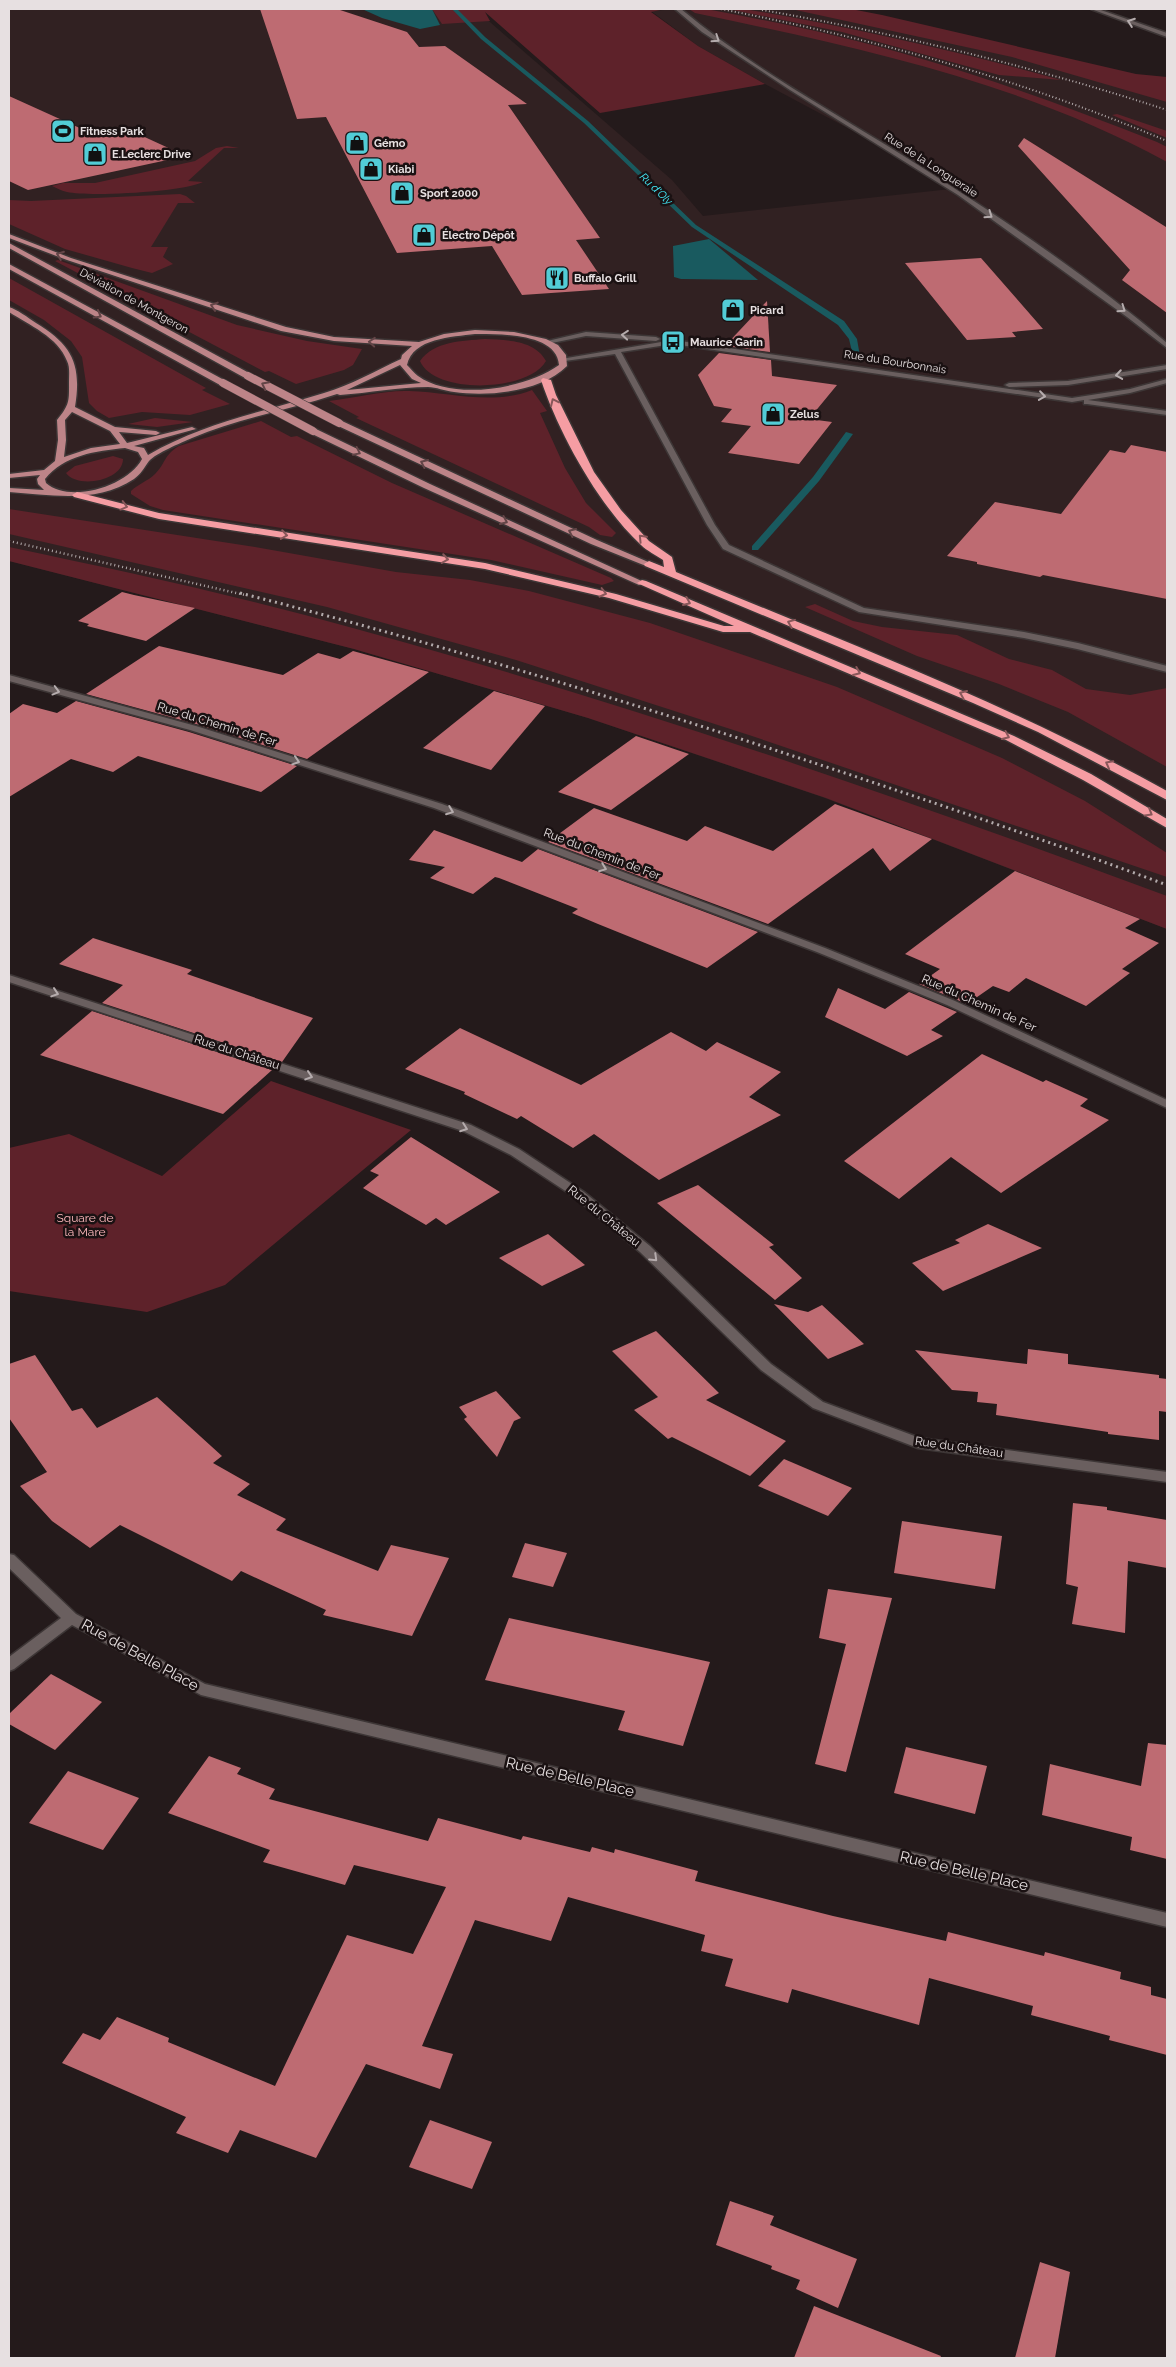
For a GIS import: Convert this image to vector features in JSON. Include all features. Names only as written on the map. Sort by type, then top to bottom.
[{"type":"highway","points":[[546,380],[551,395],[589,472],[616,512],[645,543],[668,559],[671,573]]},
{"type":"highway","points":[[77,494],[159,516],[486,566],[612,596],[724,629],[750,629]]},
{"type":"highway","points":[[649,564],[995,708],[1096,756],[1167,796]]},
{"type":"highway","points":[[642,583],[839,664],[1010,738],[1087,777],[1167,824]]},
{"type":"main road","points":[[9,236],[69,259],[284,329],[334,339],[421,344]]},
{"type":"main road","name":"Déviation de Montgeron","points":[[9,245],[248,376],[339,423],[594,542],[649,564]]},
{"type":"main road","points":[[9,266],[314,431],[427,486],[642,583]]},
{"type":"main road","points":[[9,309],[51,335],[66,352],[72,363],[71,408],[62,420],[59,462]]},
{"type":"main road","points":[[9,490],[77,494],[98,490],[130,479],[139,473],[146,459],[178,441],[231,422],[328,394],[403,361],[408,352],[436,338],[475,332],[516,334],[547,342],[556,347],[565,359],[563,366],[546,380],[526,386],[478,391],[431,385],[328,394]]},
{"type":"main road","points":[[403,361],[403,365],[409,374],[431,385]]},
{"type":"main road","points":[[71,408],[113,429],[171,433]]},
{"type":"main road","points":[[56,493],[42,484],[41,479],[45,472],[59,462],[102,449],[125,446],[171,433],[231,422]]},
{"type":"main road","points":[[113,429],[125,446],[141,450],[146,459]]},
{"type":"main road","points":[[9,476],[45,472]]},
{"type":"street","name":"Rue de la Longueraie","points":[[678,9],[704,31],[792,90],[960,194],[1130,315],[1167,346]]},
{"type":"street","points":[[1094,9],[1167,35]]},
{"type":"street","points":[[547,342],[586,334],[633,336],[673,342]]},
{"type":"street","name":"Rue du Bourbonnais","points":[[565,359],[588,357],[641,345],[673,342],[1072,400],[1130,391],[1167,381]]},
{"type":"street","points":[[618,351],[707,518],[726,547],[862,610],[1024,635],[1078,646],[1167,669]]},
{"type":"street","points":[[977,386],[1068,383],[1167,367]]},
{"type":"street","points":[[1072,400],[1167,413]]},
{"type":"street","name":"Rue du Chemin de Fer","points":[[9,678],[193,728],[438,806],[822,950],[952,1003],[1167,1104]]},
{"type":"street","name":"Rue du Château","points":[[9,978],[467,1128],[515,1152],[580,1195],[645,1249],[766,1368],[818,1405],[918,1443],[1167,1477]]},
{"type":"street","name":"Rue de Belle Place","points":[[9,1559],[71,1618],[201,1689],[1167,1920]]},
{"type":"street","points":[[9,1666],[71,1618]]},
{"type":"shaded area","points":[[9,9],[475,9],[672,180],[703,216],[960,188],[698,46],[651,11],[676,9],[821,9],[1167,92],[1167,929],[822,797],[588,718],[354,649],[9,561]]},
{"type":"green space","points":[[432,9],[665,9],[651,12],[698,46],[765,84],[600,113],[485,12],[490,21],[442,24]]},
{"type":"green space","points":[[689,9],[706,9],[816,31],[956,69],[1077,111],[1157,142],[1167,147],[1167,162],[1112,134],[1055,110],[937,70],[816,39],[695,13]]},
{"type":"green space","points":[[728,9],[744,9],[864,32],[983,59],[1061,80],[999,75],[842,32]]},
{"type":"green space","points":[[791,9],[851,9],[1136,74],[1167,77],[1167,102],[1012,57]]},
{"type":"green space","points":[[1117,114],[1167,131],[1167,138],[1112,115]]},
{"type":"green space","points":[[227,146],[239,148],[224,148],[188,181],[203,182],[193,186],[136,193],[95,194],[67,192],[52,186],[63,183],[95,183],[195,161],[216,148]]},
{"type":"green space","points":[[180,194],[195,203],[178,203],[151,247],[168,247],[163,257],[173,264],[152,273],[65,249],[9,224],[9,200],[31,201]]},
{"type":"green space","points":[[58,260],[237,325],[307,341],[362,349],[353,365],[344,370],[296,384],[269,371],[265,372],[55,261]]},
{"type":"green space","points":[[9,278],[206,388],[202,390],[230,404],[190,415],[142,412],[109,418],[97,411],[89,403],[82,357],[71,341],[44,320],[9,300]]},
{"type":"green space","points":[[485,339],[519,342],[535,349],[546,361],[536,371],[521,379],[502,384],[482,385],[462,384],[443,380],[429,372],[420,361],[433,349],[449,343]]},
{"type":"green space","points":[[532,390],[547,411],[540,413],[565,468],[586,503],[616,533],[612,537],[600,535],[589,527],[356,418],[359,417],[329,401],[400,391],[486,398],[517,395]]},
{"type":"green space","points":[[155,418],[193,422],[157,427],[128,424]]},
{"type":"green space","points":[[261,421],[291,437],[297,436],[392,483],[611,578],[614,581],[602,585],[491,560],[163,510],[150,506],[131,494],[131,491],[159,470],[167,456],[179,446]]},
{"type":"green space","points":[[113,456],[123,459],[121,467],[116,473],[108,477],[99,480],[80,481],[66,473],[75,466]]},
{"type":"green space","points":[[9,509],[255,547],[396,572],[470,580],[529,591],[650,623],[837,687],[1002,758],[1085,801],[1167,853],[1167,877],[752,736],[516,660],[327,607],[9,534]]},
{"type":"green space","points":[[9,547],[305,615],[523,677],[739,745],[954,819],[1167,896],[1167,929],[826,798],[588,718],[354,649],[9,561]]},
{"type":"green space","points":[[815,604],[853,621],[882,627],[957,635],[1009,659],[1052,670],[1086,689],[1130,695],[1167,688],[1167,767],[1068,712],[999,684],[917,656],[805,607]]},
{"type":"green space","name":"Square de la Mare","points":[[271,1081],[411,1130],[225,1285],[147,1312],[9,1291],[9,1148],[69,1134],[162,1176]]},
{"type":"water","points":[[362,9],[432,9],[440,25],[420,29],[382,18]]},
{"type":"water","points":[[709,239],[758,280],[681,279],[674,277],[673,246]]},
{"type":"building","points":[[260,9],[337,9],[407,32],[419,47],[445,46],[527,104],[508,105],[600,238],[576,240],[609,289],[522,295],[492,246],[397,253],[326,117],[297,119]]},
{"type":"building","name":"E.Leclerc Drive","points":[[9,96],[93,134],[125,128],[186,156],[28,190],[9,181]]},
{"type":"building","points":[[1024,138],[1166,227],[1167,225],[1167,313],[1122,280],[1130,270],[1018,146]]},
{"type":"building","points":[[981,258],[1043,329],[1012,332],[1016,337],[967,340],[905,263]]},
{"type":"building","points":[[767,301],[770,352],[725,346]]},
{"type":"building","name":"Zelus","points":[[719,353],[771,360],[772,376],[837,385],[809,419],[832,422],[799,464],[728,453],[751,426],[721,422],[732,409],[714,406],[698,375]]},
{"type":"building","points":[[1131,445],[1167,452],[1167,599],[1043,575],[1040,577],[947,556],[995,502],[1061,514],[1110,450],[1125,453]]},
{"type":"building","points":[[122,592],[195,608],[146,641],[87,626],[89,624],[78,621]]},
{"type":"building","points":[[159,646],[283,675],[318,653],[340,659],[353,651],[429,672],[307,759],[196,724],[86,694]]},
{"type":"building","points":[[494,691],[545,706],[491,770],[423,748]]},
{"type":"building","points":[[76,701],[189,732],[297,766],[261,792],[138,756],[113,772],[71,759],[9,797],[9,714],[23,704],[57,713]]},
{"type":"building","points":[[636,736],[689,754],[611,810],[558,792]]},
{"type":"building","points":[[835,804],[932,839],[890,871],[873,848],[768,924],[548,842],[594,808],[687,841],[705,826],[773,851]]},
{"type":"building","points":[[434,830],[522,862],[538,849],[758,932],[707,968],[572,913],[578,909],[499,878],[495,877],[473,894],[430,878],[445,867],[409,860]]},
{"type":"building","points":[[1015,871],[1140,919],[1125,928],[1159,943],[1122,969],[1130,973],[1086,1006],[1026,978],[1009,992],[993,986],[967,1004],[919,984],[940,969],[905,954]]},
{"type":"building","points":[[93,938],[192,970],[187,974],[313,1018],[282,1062],[102,1003],[123,985],[59,964]]},
{"type":"building","points":[[838,988],[885,1009],[909,992],[957,1012],[931,1030],[943,1036],[907,1056],[825,1017]]},
{"type":"building","points":[[92,1011],[272,1070],[223,1114],[40,1055]]},
{"type":"building","points":[[460,1028],[581,1085],[671,1032],[706,1051],[717,1042],[781,1072],[749,1097],[781,1115],[659,1180],[594,1134],[573,1148],[521,1116],[517,1119],[464,1094],[465,1092],[405,1069]]},
{"type":"building","points":[[982,1054],[1043,1082],[1046,1080],[1088,1099],[1080,1106],[1109,1120],[1001,1193],[951,1157],[899,1199],[844,1161]]},
{"type":"building","points":[[411,1137],[500,1192],[446,1225],[436,1218],[426,1225],[363,1188],[379,1175],[370,1171]]},
{"type":"building","points":[[698,1185],[774,1245],[769,1247],[802,1278],[775,1300],[657,1203]]},
{"type":"building","points":[[988,1224],[1042,1248],[943,1291],[912,1263],[960,1243],[955,1240]]},
{"type":"building","points":[[548,1234],[585,1265],[542,1286],[499,1258]]},
{"type":"building","points":[[774,1304],[808,1312],[822,1305],[864,1344],[828,1359]]},
{"type":"building","points":[[656,1331],[719,1393],[706,1400],[786,1441],[750,1476],[672,1437],[668,1439],[634,1410],[658,1397],[612,1351]]},
{"type":"building","points":[[1028,1349],[1068,1354],[1068,1364],[1159,1375],[1159,1378],[1167,1379],[1167,1412],[1159,1411],[1159,1440],[1108,1434],[1108,1432],[996,1415],[997,1404],[977,1402],[978,1392],[952,1390],[915,1350],[1027,1364]]},
{"type":"building","points":[[35,1355],[72,1411],[82,1408],[97,1428],[157,1397],[222,1456],[213,1463],[250,1484],[237,1495],[286,1519],[276,1530],[378,1571],[391,1545],[449,1558],[412,1636],[323,1615],[326,1610],[241,1571],[232,1581],[120,1525],[90,1548],[52,1521],[20,1486],[47,1472],[9,1418],[9,1364]]},
{"type":"building","points":[[496,1391],[521,1418],[514,1421],[497,1457],[464,1419],[467,1417],[459,1407]]},
{"type":"building","points":[[784,1459],[852,1488],[828,1516],[758,1486]]},
{"type":"building","points":[[1073,1503],[1107,1507],[1107,1510],[1167,1520],[1167,1568],[1128,1561],[1125,1633],[1072,1624],[1078,1587],[1066,1584]]},
{"type":"building","points":[[902,1521],[1002,1536],[995,1589],[894,1573]]},
{"type":"building","points":[[525,1543],[567,1553],[553,1587],[512,1577]]},
{"type":"building","points":[[828,1589],[892,1598],[846,1772],[815,1764],[846,1644],[819,1638]]},
{"type":"building","points":[[509,1618],[710,1662],[683,1746],[618,1730],[625,1711],[485,1680]]},
{"type":"building","points":[[51,1674],[102,1702],[55,1750],[9,1724],[9,1714]]},
{"type":"building","points":[[1148,1743],[1167,1745],[1167,1859],[1130,1850],[1132,1837],[1042,1815],[1050,1764],[1141,1786]]},
{"type":"building","points":[[906,1747],[987,1766],[975,1814],[894,1793]]},
{"type":"building","points":[[209,1756],[241,1768],[237,1774],[275,1789],[269,1799],[428,1841],[438,1818],[521,1840],[523,1836],[590,1852],[592,1847],[614,1853],[615,1849],[698,1871],[695,1881],[833,1916],[946,1941],[948,1932],[1044,1956],[1045,1952],[1121,1972],[1120,1979],[1151,1987],[1151,1995],[1167,1999],[1167,2055],[1109,2040],[1110,2036],[1031,2015],[1033,2006],[929,1978],[919,2025],[792,1989],[788,2003],[725,1986],[733,1959],[701,1951],[705,1935],[568,1897],[551,1941],[475,1920],[422,2046],[453,2054],[440,2089],[366,2064],[316,2158],[240,2130],[228,2153],[176,2133],[186,2117],[62,2063],[83,2033],[100,2040],[117,2017],[169,2038],[168,2042],[275,2086],[347,1935],[413,1954],[446,1887],[354,1865],[345,1885],[263,1862],[270,1850],[168,1813]]},
{"type":"building","points":[[68,1771],[139,1798],[103,1850],[29,1823]]},
{"type":"building","points":[[430,2120],[492,2142],[472,2189],[409,2167]]},
{"type":"building","points":[[730,2201],[774,2216],[770,2225],[857,2259],[838,2308],[796,2289],[800,2280],[771,2269],[772,2266],[716,2245]]},
{"type":"building","points":[[1040,2262],[1070,2272],[1055,2358],[1015,2358]]},
{"type":"building","points":[[814,2306],[941,2356],[940,2358],[794,2358]]},
{"type":"waterway","name":"Ru d'Oly","points":[[454,9],[483,38],[586,122],[694,226],[841,323],[853,339],[858,360]]},
{"type":"waterway","name":"Ru d'Oly","points":[[755,548],[816,479],[849,434]]},
{"type":"railway","points":[[721,9],[835,34],[948,63],[1058,99],[1167,141]]},
{"type":"railway","points":[[762,10],[814,19],[966,53],[1117,94],[1167,110]]},
{"type":"railway","points":[[9,541],[245,595]]},
{"type":"railway","points":[[240,593],[514,668],[649,710],[928,801],[1072,850],[1167,885]]},
{"type":"place","name":"Fitness Park","points":[[63,131]]},
{"type":"place","name":"Gémo","points":[[357,143]]},
{"type":"place","name":"E.Leclerc Drive","points":[[95,154]]},
{"type":"place","name":"Kiabi","points":[[371,169]]},
{"type":"place","name":"Sport 2000","points":[[402,193]]},
{"type":"place","name":"Électro Dépôt","points":[[424,235]]},
{"type":"place","name":"Buffalo Grill","points":[[557,278]]},
{"type":"place","name":"Picard","points":[[733,310]]},
{"type":"place","name":"Maurice Garin","points":[[673,342]]},
{"type":"place","name":"Zelus","points":[[773,414]]}]
